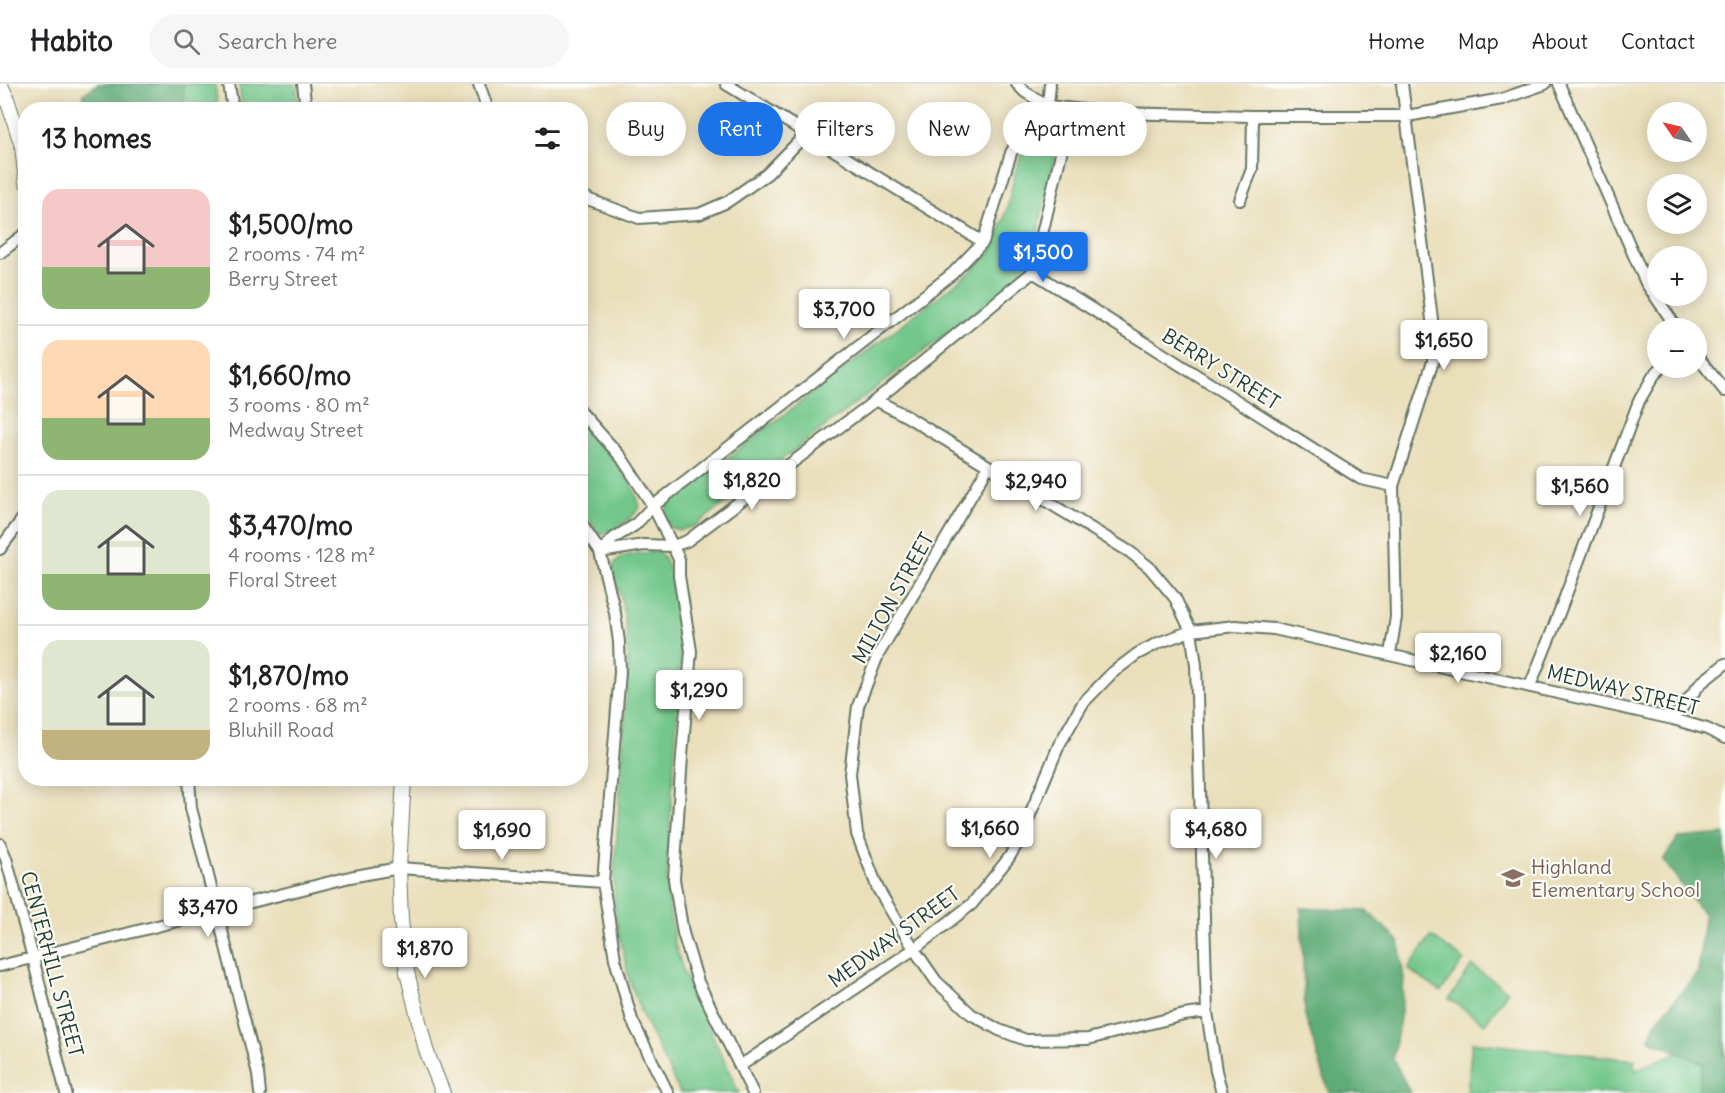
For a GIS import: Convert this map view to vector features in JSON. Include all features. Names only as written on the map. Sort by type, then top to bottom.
[{"type":"street","points":[[0,84],[18,134]]},
{"type":"street","points":[[229,84],[232,102]]},
{"type":"street","points":[[303,84],[305,102]]},
{"type":"street","points":[[479,84],[485,102]]},
{"type":"street","points":[[726,84],[795,126]]},
{"type":"street","points":[[1017,84],[1041,102]]},
{"type":"street","points":[[1048,102],[1050,84]]},
{"type":"street","points":[[1390,654],[1396,617],[1393,486],[1433,361],[1432,319],[1402,84]]},
{"type":"street","points":[[1147,114],[1407,117],[1502,99],[1545,84]]},
{"type":"street","points":[[1559,84],[1646,283],[1670,318]]},
{"type":"street","points":[[1240,200],[1252,169],[1253,116]]},
{"type":"street","points":[[588,199],[639,218],[699,214],[727,202],[767,174],[795,145]]},
{"type":"street","points":[[844,156],[983,242]]},
{"type":"street","points":[[600,552],[614,538],[635,525],[653,506],[952,274],[983,242],[1010,156]]},
{"type":"street","points":[[600,552],[644,545],[672,546],[687,541],[876,400],[1033,272],[1060,156]]},
{"type":"street","points":[[0,253],[18,239]]},
{"type":"street","name":"BERRY STREET","points":[[1033,272],[1361,479],[1393,486]]},
{"type":"street","points":[[1707,369],[1725,391]]},
{"type":"street","points":[[1530,686],[1639,401],[1652,378]]},
{"type":"street","points":[[876,400],[1130,552],[1149,567],[1175,598],[1191,631],[1196,665],[1207,1012],[1216,1071],[1222,1093]]},
{"type":"street","points":[[588,420],[621,457],[653,506],[679,559],[679,576],[691,651],[674,879],[682,933],[698,982],[753,1093]]},
{"type":"street","name":"MILTON STREET","points":[[988,467],[878,655],[858,706],[850,774],[857,834],[878,889],[936,981],[971,1014],[999,1030],[1026,1040],[1088,1039],[1184,1015],[1207,1012]]},
{"type":"street","points":[[0,549],[18,525]]},
{"type":"street","points":[[588,534],[600,552],[615,613],[619,642],[620,672],[603,882],[615,959],[632,1020],[668,1093]]},
{"type":"street","name":"MEDWAY STREET","points":[[740,1066],[914,949],[972,904],[1008,859],[1019,841],[1059,745],[1083,703],[1112,673],[1137,654],[1158,643],[1191,631],[1235,626],[1274,629],[1673,719],[1707,729],[1725,738]]},
{"type":"street","points":[[1673,719],[1701,683],[1725,664]]},
{"type":"street","points":[[190,786],[191,808],[258,1074],[260,1093]]},
{"type":"street","points":[[404,786],[399,868],[401,920],[407,972],[426,1050],[444,1093]]},
{"type":"street","name":"CENTERHILL STREET","points":[[0,844],[6,858],[33,958],[66,1093]]},
{"type":"street","points":[[0,966],[350,877],[399,868],[603,882]]},
{"type":"green space","points":[[98,84],[183,84],[184,102],[85,102],[83,94]]},
{"type":"green space","points":[[113,84],[215,84],[217,102],[118,102]]},
{"type":"green space","points":[[239,84],[296,84],[298,102],[241,102]]},
{"type":"green space","points":[[1022,156],[1055,156],[1031,263],[1025,271],[1013,283],[695,526],[680,530],[671,528],[664,514],[673,500],[973,270],[991,252],[1007,209],[1015,172]]},
{"type":"green space","points":[[588,431],[624,473],[640,507],[623,524],[612,530],[600,534],[588,519]]},
{"type":"green space","points":[[659,552],[671,575],[675,591],[680,641],[667,874],[674,941],[684,973],[739,1093],[680,1093],[641,1013],[629,979],[615,915],[614,879],[628,669],[624,613],[613,566],[622,557]]},
{"type":"green space","points":[[1725,834],[1725,1093],[1698,1093],[1703,1063],[1649,1039],[1654,1025],[1698,972],[1704,915],[1663,860],[1678,838]]},
{"type":"green space","points":[[1301,908],[1367,911],[1399,941],[1404,980],[1393,1058],[1410,1093],[1329,1093],[1305,1015]]},
{"type":"green space","points":[[1431,936],[1464,960],[1441,992],[1408,969]]},
{"type":"green space","points":[[1472,966],[1508,991],[1485,1024],[1449,999]]},
{"type":"green space","points":[[1725,1033],[1725,1093],[1467,1093],[1472,1042],[1635,1060],[1635,1070]]},
{"type":"place","name":"Highland Elementary School","points":[[1513,878]]}]
